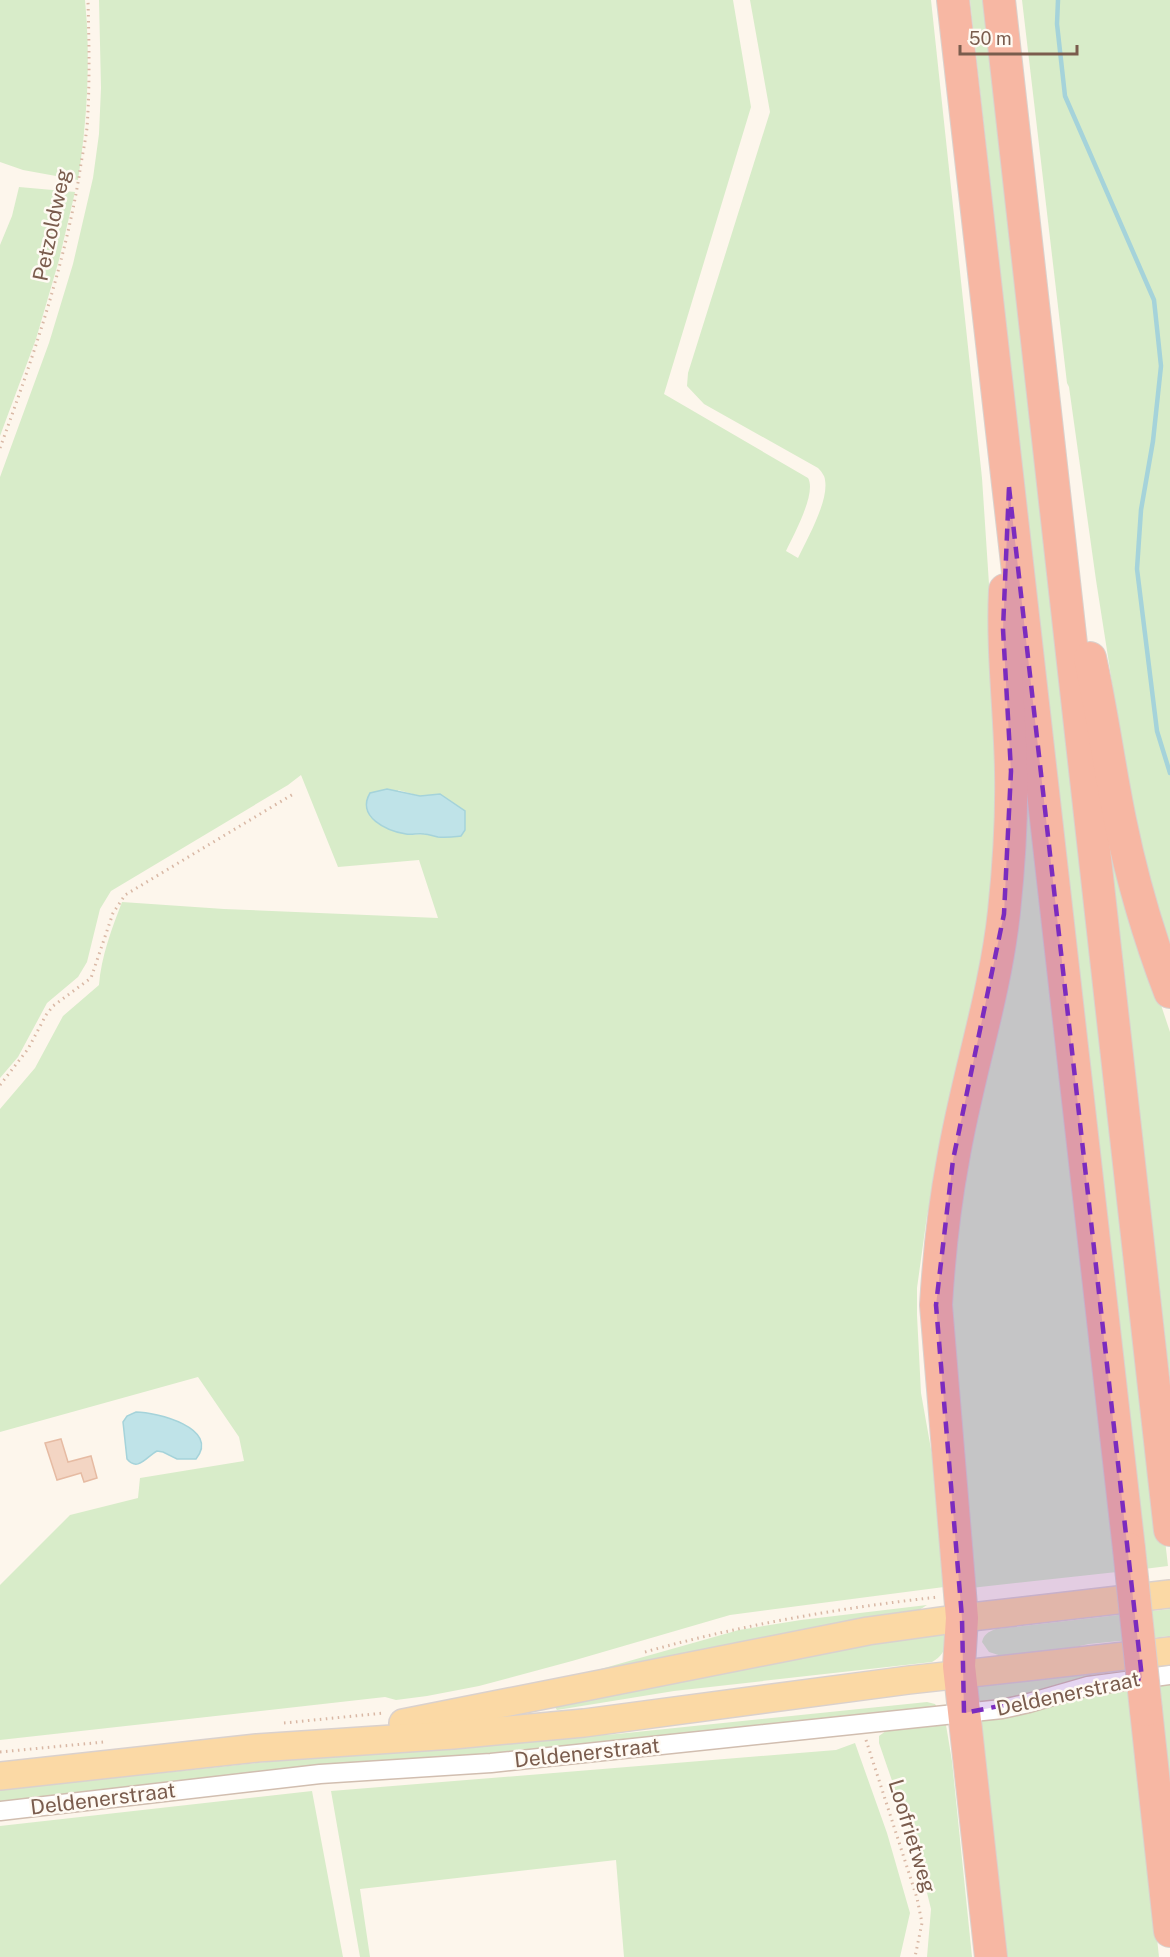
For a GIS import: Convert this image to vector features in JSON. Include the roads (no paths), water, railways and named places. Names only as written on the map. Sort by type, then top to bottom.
[{"type":"highway","points":[[952,0],[1129,1549],[1170,1931]]},
{"type":"highway","points":[[999,0],[1170,1530]]},
{"type":"highway","points":[[991,1957],[960,1674],[962,1618],[936,1305],[939,1261],[953,1160],[1004,914],[1009,854],[1011,771],[1003,629],[1009,487]]},
{"type":"highway","points":[[1055,503],[1098,694],[1120,821],[1153,946],[1170,992]]},
{"type":"main road","name":"Deldenerstraat","points":[[257,1748],[424,1720],[868,1631],[1170,1594]]},
{"type":"main road","name":"Deldenerstraat","points":[[0,1776],[257,1748],[442,1736],[584,1723],[960,1674],[1170,1651]]},
{"type":"street","name":"Deldenerstraat","points":[[0,1811],[320,1774],[491,1763],[1002,1709],[1088,1686],[1170,1675]]},
{"type":"water","points":[[387,789],[420,796],[440,794],[465,811],[465,830],[461,836],[441,837],[390,830],[370,816],[367,809],[370,793]]},
{"type":"water","points":[[136,1412],[170,1419],[193,1431],[200,1439],[201,1448],[196,1459],[177,1459],[157,1451],[138,1464],[131,1463],[127,1459],[123,1422],[127,1416]]},
{"type":"waterway","points":[[1058,0],[1057,24],[1065,96],[1154,300],[1161,366],[1153,441],[1141,510],[1137,569],[1157,731],[1170,773]]}]
